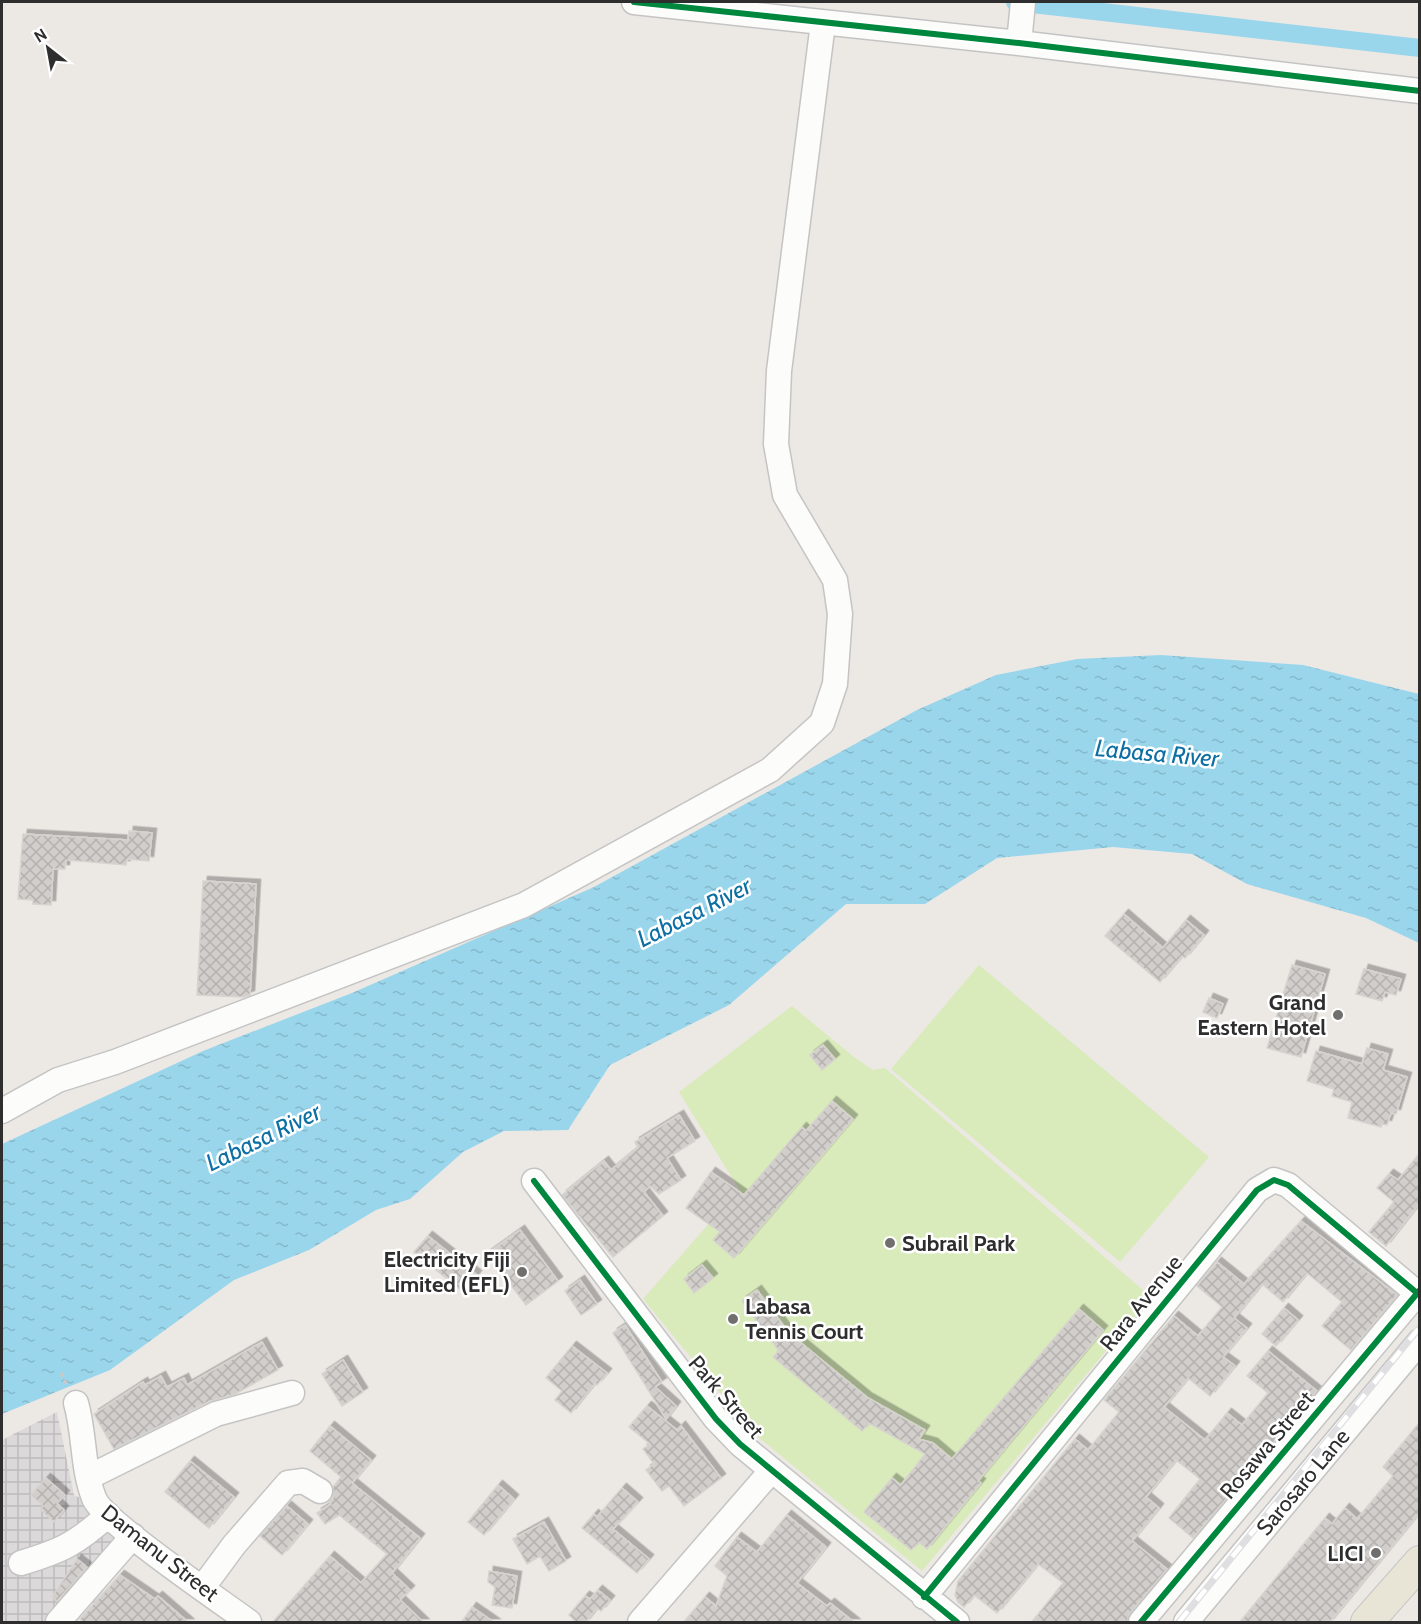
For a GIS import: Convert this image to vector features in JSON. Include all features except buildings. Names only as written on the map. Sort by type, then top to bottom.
[{"type":"main road","points":[[1367,1623],[1419,1562]]},
{"type":"street","points":[[634,2],[823,23],[1020,35],[1419,91]]},
{"type":"street","points":[[1020,35],[1023,2]]},
{"type":"street","points":[[2,1111],[58,1080],[115,1062],[524,906],[770,770],[822,723],[835,684],[840,614],[834,580],[785,495],[776,444],[779,371],[823,23]]},
{"type":"street","name":"Rara Avenue","points":[[924,1597],[1250,1199],[1265,1185],[1274,1180],[1288,1185],[1418,1292]]},
{"type":"street","name":"Park Street","points":[[534,1181],[716,1419],[740,1444],[957,1623]]},
{"type":"street","name":"Rosawa Street","points":[[1141,1623],[1418,1292]]},
{"type":"street","name":"Sarosaro Lane","points":[[1186,1623],[1419,1341]]},
{"type":"street","points":[[89,1477],[216,1414],[292,1393]]},
{"type":"street","name":"Damanu Street","points":[[76,1403],[83,1427],[94,1500],[133,1536],[249,1623]]},
{"type":"street","points":[[640,1623],[772,1470]]},
{"type":"street","points":[[203,1587],[234,1545],[288,1483],[303,1481],[320,1491]]},
{"type":"street","points":[[21,1563],[56,1553],[81,1540],[108,1515]]},
{"type":"street","points":[[58,1623],[133,1536]]},
{"type":"shaded area","points":[[57,1412],[74,1495],[144,1528],[96,1601],[63,1622],[2,1622],[2,1440]]},
{"type":"green space","points":[[979,965],[1209,1157],[1120,1262],[891,1069]]},
{"type":"green space","name":"Subrail Park","points":[[792,1006],[873,1070],[885,1068],[1151,1297],[922,1571],[753,1433],[643,1299],[739,1189],[679,1092]]},
{"type":"water","name":"Labasa River","points":[[1161,655],[1303,665],[1419,694],[1419,943],[1366,918],[1247,884],[1192,854],[1113,847],[997,858],[925,904],[846,904],[729,1005],[610,1065],[568,1130],[504,1131],[463,1152],[410,1199],[376,1210],[309,1250],[234,1280],[110,1370],[2,1414],[2,1144],[203,1051],[352,993],[594,887],[917,710],[996,675],[1077,659]]},
{"type":"waterway","points":[[1015,2],[1420,48]]},
{"type":"railway","points":[[1179,1622],[1420,1327]]},
{"type":"cycle path","points":[[634,2],[1019,43],[1420,91]]},
{"type":"cycle path","points":[[924,1597],[1257,1190],[1274,1180],[1288,1185],[1417,1293]]},
{"type":"cycle path","points":[[534,1181],[716,1419],[740,1444],[957,1622]]},
{"type":"cycle path","points":[[1141,1622],[1420,1290]]},
{"type":"place","name":"Grand Eastern Hotel","points":[[1338,1015]]},
{"type":"place","name":"Subrail Park","points":[[890,1243]]},
{"type":"place","name":"Electricity Fiji Limited (EFL)","points":[[522,1272]]},
{"type":"place","name":"Labasa Tennis Court","points":[[733,1319]]},
{"type":"place","name":"LICI","points":[[1376,1553]]}]
